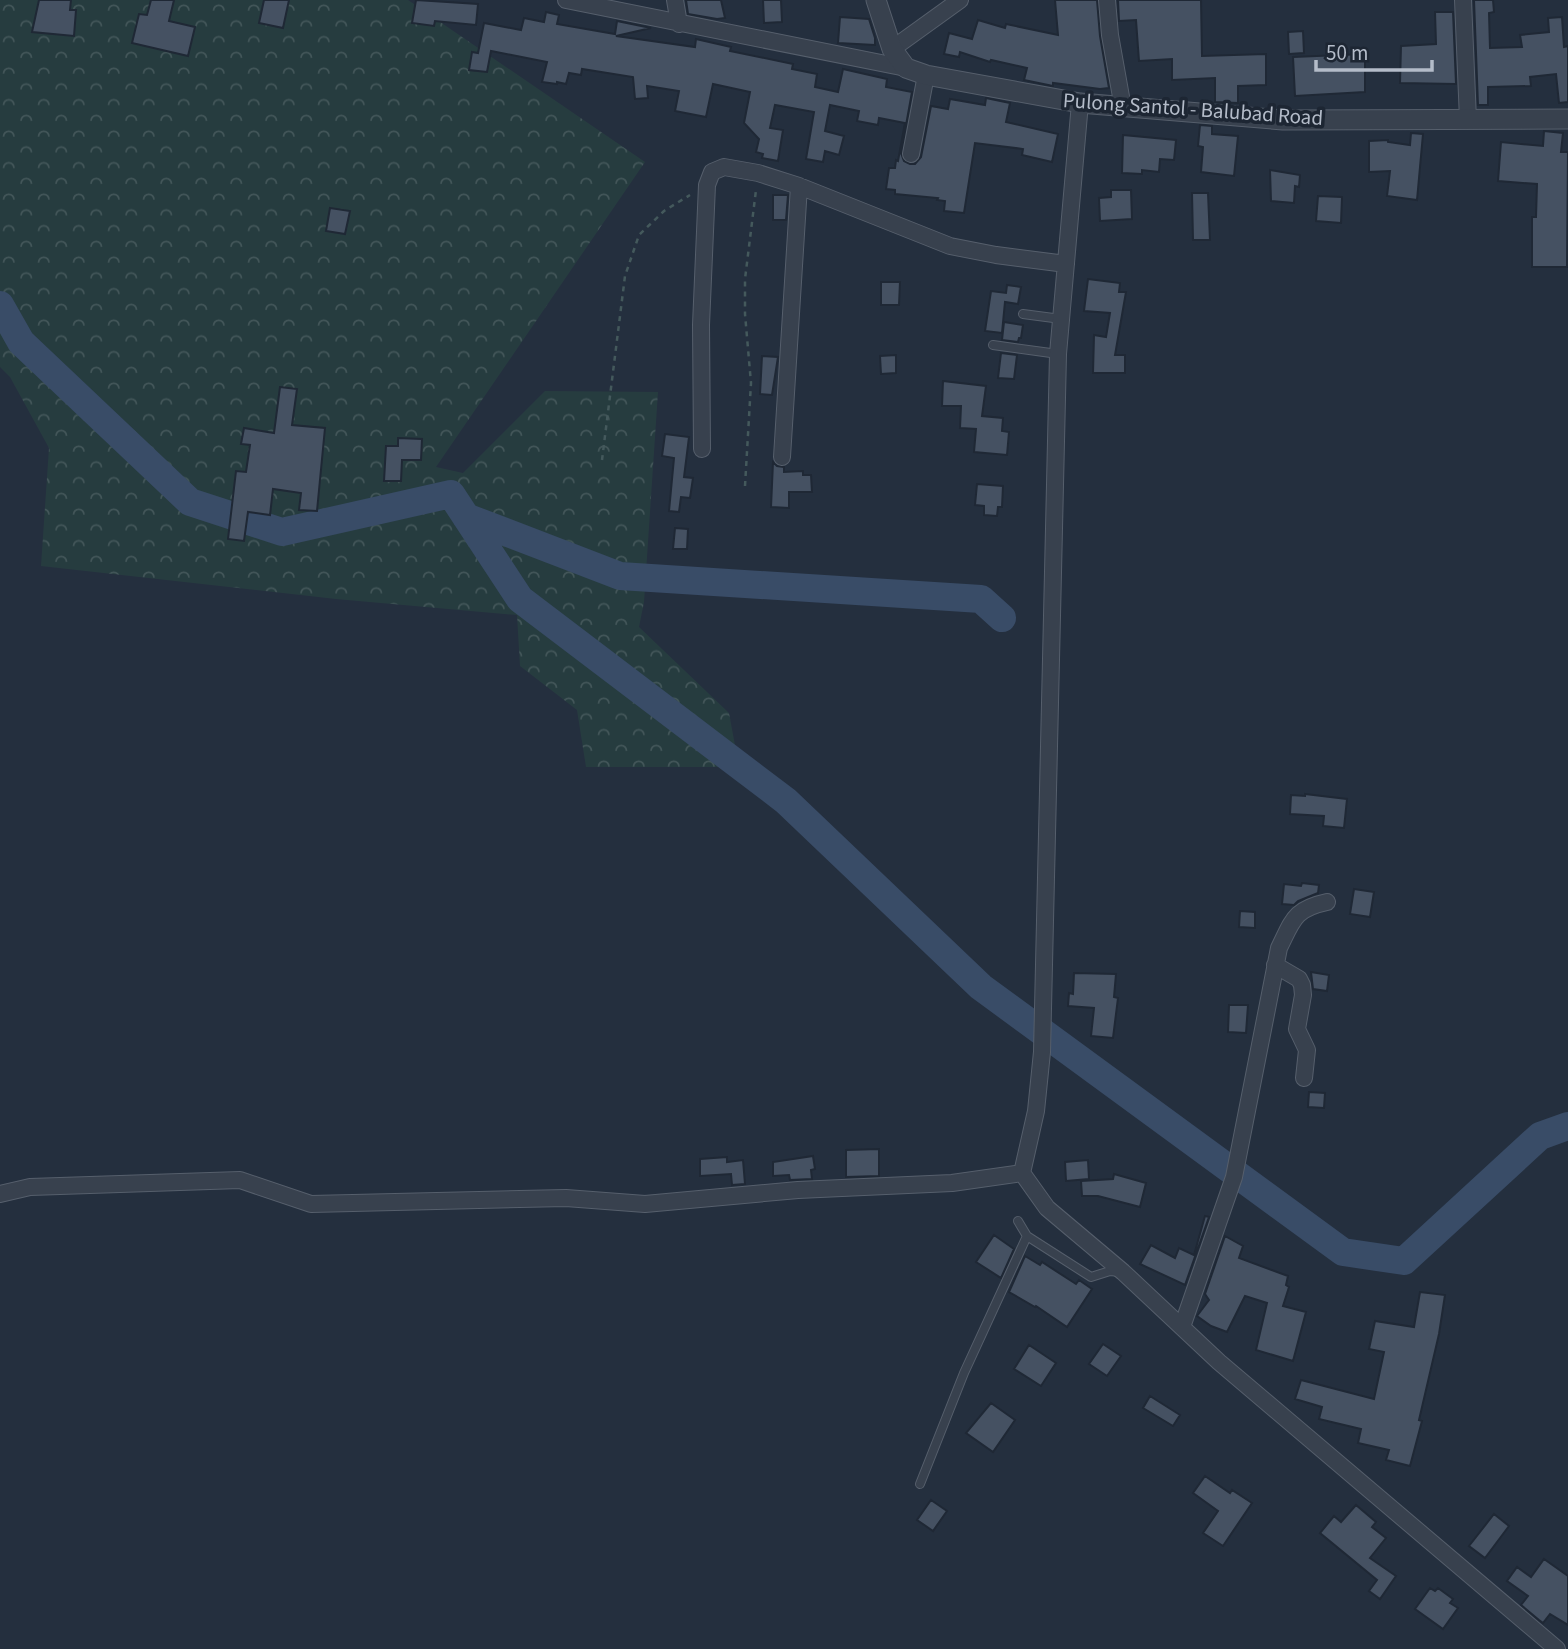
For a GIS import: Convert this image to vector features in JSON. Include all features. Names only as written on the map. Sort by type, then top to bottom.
[{"type":"street","points":[[566,0],[906,68]]},
{"type":"street","points":[[674,0],[679,24]]},
{"type":"street","points":[[876,0],[892,49],[906,68]]},
{"type":"street","points":[[892,49],[960,0]]},
{"type":"street","points":[[1107,0],[1123,108]]},
{"type":"street","points":[[1463,0],[1468,120]]},
{"type":"street","name":"Pulong Santol - Balubad Road","points":[[906,68],[926,75],[1080,103],[1123,108],[1283,120],[1568,119]]},
{"type":"street","points":[[911,154],[926,75]]},
{"type":"street","points":[[1080,103],[1058,354],[1042,1052],[1036,1111],[1022,1174],[1047,1208],[1123,1272],[1325,1454],[1460,1564],[1558,1649]]},
{"type":"street","points":[[702,449],[701,325],[707,185],[712,172],[724,167],[758,173],[799,186],[950,246],[1066,264]]},
{"type":"street","points":[[782,457],[799,186]]},
{"type":"street","points":[[1182,1327],[1235,1173],[1279,948],[1295,916],[1307,906],[1326,902]]},
{"type":"street","points":[[1275,965],[1299,979],[1303,985],[1297,1029],[1307,1050],[1304,1078]]},
{"type":"street","points":[[0,1194],[30,1187],[240,1180],[311,1204],[566,1198],[645,1204],[798,1190],[952,1183],[1022,1174]]},
{"type":"lane","points":[[1023,314],[1061,319]]},
{"type":"lane","points":[[993,345],[1058,354]]},
{"type":"lane","points":[[1018,1221],[1027,1236],[1091,1277],[1123,1272]]},
{"type":"lane","points":[[920,1484],[964,1373],[1027,1236]]},
{"type":"path","points":[[745,486],[751,383],[745,314],[746,279],[758,173]]},
{"type":"path","points":[[602,460],[625,276],[639,235],[664,211],[707,185]]},
{"type":"green space","points":[[0,0],[408,0],[645,162],[436,467],[463,473],[545,391],[658,392],[644,602],[639,627],[729,713],[739,767],[586,767],[577,710],[520,666],[517,615],[336,599],[41,566],[49,448],[10,377],[0,367]]},
{"type":"building","points":[[39,0],[71,0],[70,10],[76,10],[74,36],[32,32]]},
{"type":"building","points":[[151,0],[174,0],[169,21],[195,27],[188,56],[132,43],[139,14],[147,15]]},
{"type":"building","points":[[264,0],[289,0],[283,28],[259,23]]},
{"type":"building","points":[[416,0],[478,4],[476,25],[435,21],[434,26],[412,23]]},
{"type":"building","points":[[686,0],[721,0],[725,18],[688,14]]},
{"type":"building","points":[[763,0],[781,0],[782,22],[764,23]]},
{"type":"building","points":[[1055,0],[1097,0],[1109,88],[1053,83],[1053,86],[1024,80],[1027,68],[991,60],[990,62],[960,52],[959,57],[944,54],[949,33],[972,39],[978,20],[1005,28],[1006,24],[1058,35]]},
{"type":"building","points":[[1118,0],[1201,0],[1202,56],[1266,54],[1266,85],[1238,86],[1238,103],[1215,102],[1215,78],[1172,80],[1172,59],[1139,61],[1136,20],[1119,21]]},
{"type":"building","points":[[1474,0],[1493,0],[1494,12],[1489,13],[1490,48],[1522,47],[1520,35],[1549,32],[1548,18],[1562,17],[1564,47],[1568,46],[1568,102],[1559,103],[1556,74],[1530,77],[1531,86],[1488,87],[1488,105],[1478,105]]},
{"type":"building","points":[[546,12],[559,15],[557,24],[615,34],[617,21],[651,28],[616,36],[695,47],[696,39],[731,47],[730,51],[793,64],[792,69],[817,74],[815,87],[838,92],[843,69],[887,79],[886,87],[912,92],[901,153],[904,161],[910,164],[915,164],[921,157],[931,106],[948,109],[950,99],[985,105],[986,98],[1010,103],[1006,122],[1058,134],[1052,162],[1022,155],[1023,149],[975,143],[964,213],[944,211],[945,201],[937,200],[938,198],[895,194],[895,190],[886,189],[889,168],[895,168],[896,160],[898,161],[905,123],[879,118],[878,125],[857,121],[859,111],[830,105],[825,131],[844,136],[839,155],[825,151],[823,162],[806,159],[814,112],[775,105],[770,128],[783,130],[778,161],[762,158],[763,154],[756,152],[759,139],[744,123],[750,92],[713,84],[706,117],[675,111],[679,91],[647,86],[648,98],[635,99],[633,77],[582,69],[581,75],[569,73],[566,84],[542,82],[547,62],[491,51],[487,72],[469,70],[472,52],[478,53],[484,23],[521,30],[524,18],[544,22]]},
{"type":"building","points":[[1435,12],[1453,12],[1456,84],[1400,83],[1401,46],[1436,44]]},
{"type":"building","points":[[840,17],[869,19],[875,45],[838,43]]},
{"type":"building","points":[[1303,31],[1304,53],[1289,54],[1288,32]]},
{"type":"building","points":[[1365,54],[1365,92],[1295,96],[1293,57]]},
{"type":"building","points":[[1200,125],[1212,126],[1212,134],[1238,136],[1234,176],[1201,172],[1203,147],[1198,146]]},
{"type":"building","points":[[1544,131],[1563,133],[1561,152],[1568,152],[1567,267],[1532,267],[1532,217],[1536,217],[1537,184],[1498,181],[1501,142],[1543,146]]},
{"type":"building","points":[[1411,133],[1423,134],[1417,200],[1387,196],[1390,171],[1369,172],[1369,141],[1388,140],[1410,145]]},
{"type":"building","points":[[1123,135],[1176,140],[1174,160],[1160,159],[1159,172],[1142,170],[1142,174],[1122,173]]},
{"type":"building","points":[[1270,170],[1300,175],[1299,187],[1295,186],[1294,203],[1271,201]]},
{"type":"building","points":[[1111,190],[1131,190],[1132,219],[1100,221],[1099,198],[1111,197]]},
{"type":"building","points":[[1192,193],[1208,193],[1210,240],[1193,240]]},
{"type":"building","points":[[773,195],[788,195],[786,220],[773,220]]},
{"type":"building","points":[[1318,196],[1342,197],[1341,223],[1316,221]]},
{"type":"building","points":[[330,208],[350,211],[345,234],[326,231]]},
{"type":"building","points":[[1088,279],[1120,283],[1119,292],[1126,292],[1115,355],[1125,355],[1125,373],[1093,373],[1094,335],[1106,337],[1110,313],[1084,311]]},
{"type":"building","points":[[881,282],[900,282],[899,305],[881,305]]},
{"type":"building","points":[[1007,285],[1021,287],[1018,304],[1005,302],[1002,333],[985,331],[991,291],[1006,293]]},
{"type":"building","points":[[1004,322],[1023,325],[1018,342],[1002,340]]},
{"type":"building","points":[[1001,353],[1017,355],[1014,379],[998,378]]},
{"type":"building","points":[[896,355],[896,373],[881,374],[880,356]]},
{"type":"building","points":[[762,356],[778,357],[772,395],[760,394]]},
{"type":"building","points":[[943,381],[986,386],[982,416],[1003,418],[1002,431],[1009,432],[1007,455],[974,452],[976,429],[960,428],[961,406],[942,406]]},
{"type":"building","points":[[280,387],[297,389],[292,425],[325,428],[317,511],[299,510],[301,493],[273,489],[270,515],[248,512],[244,541],[228,539],[236,471],[246,472],[250,445],[241,444],[244,428],[274,433]]},
{"type":"building","points":[[665,434],[689,437],[684,477],[693,478],[690,498],[681,497],[679,512],[669,511],[674,458],[662,456]]},
{"type":"building","points":[[398,438],[422,439],[421,460],[402,460],[401,481],[384,481],[386,446],[398,446]]},
{"type":"building","points":[[773,462],[784,467],[784,472],[803,471],[803,475],[811,475],[812,492],[789,492],[789,508],[771,507]]},
{"type":"building","points":[[977,484],[1003,486],[1002,507],[998,507],[997,516],[984,515],[984,506],[975,505]]},
{"type":"building","points":[[675,528],[688,529],[687,549],[673,549]]},
{"type":"building","points":[[1291,795],[1347,799],[1344,828],[1323,826],[1324,816],[1290,814]]},
{"type":"building","points":[[1302,883],[1319,885],[1318,893],[1294,905],[1282,904],[1284,884],[1301,886]]},
{"type":"building","points":[[1354,889],[1374,892],[1370,917],[1350,914]]},
{"type":"building","points":[[1240,911],[1255,912],[1255,928],[1239,927]]},
{"type":"building","points":[[1311,972],[1329,975],[1327,991],[1313,989]]},
{"type":"building","points":[[1074,973],[1116,974],[1114,997],[1118,998],[1113,1038],[1091,1036],[1094,1008],[1068,1006],[1069,993],[1073,994]]},
{"type":"building","points":[[1229,1005],[1248,1005],[1246,1033],[1228,1032]]},
{"type":"building","points":[[1309,1092],[1325,1093],[1324,1108],[1308,1107]]},
{"type":"building","points":[[879,1149],[879,1176],[846,1177],[846,1150]]},
{"type":"building","points":[[813,1156],[815,1169],[811,1170],[812,1179],[790,1180],[789,1175],[773,1176],[773,1162]]},
{"type":"building","points":[[727,1157],[727,1162],[743,1160],[745,1184],[732,1185],[731,1174],[700,1176],[700,1159]]},
{"type":"building","points":[[1088,1160],[1089,1179],[1066,1181],[1065,1162]]},
{"type":"building","points":[[1114,1174],[1146,1183],[1140,1207],[1098,1196],[1082,1196],[1081,1181],[1113,1179]]},
{"type":"building","points":[[1205,1216],[1209,1217],[1185,1285],[1140,1264],[1151,1245],[1175,1258],[1179,1248],[1194,1255]]},
{"type":"building","points":[[994,1235],[1014,1249],[1001,1278],[976,1262]]},
{"type":"building","points":[[1225,1236],[1243,1246],[1239,1258],[1288,1276],[1286,1285],[1289,1287],[1283,1306],[1306,1312],[1293,1361],[1256,1350],[1267,1303],[1245,1296],[1227,1332],[1211,1326],[1197,1316],[1209,1300],[1205,1294]]},
{"type":"building","points":[[1025,1256],[1040,1265],[1042,1262],[1076,1284],[1079,1280],[1092,1289],[1067,1327],[1009,1292]]},
{"type":"building","points":[[1420,1292],[1445,1295],[1419,1420],[1422,1421],[1410,1466],[1386,1460],[1389,1450],[1358,1443],[1361,1429],[1319,1419],[1322,1407],[1295,1399],[1301,1380],[1374,1399],[1384,1352],[1369,1349],[1375,1321],[1414,1327]]},
{"type":"building","points":[[1103,1344],[1121,1356],[1107,1376],[1089,1364]]},
{"type":"building","points":[[1029,1345],[1056,1363],[1041,1386],[1014,1369]]},
{"type":"building","points":[[1150,1396],[1180,1415],[1173,1426],[1143,1408]]},
{"type":"building","points":[[991,1403],[1015,1420],[993,1452],[966,1433]]},
{"type":"building","points":[[1205,1476],[1230,1493],[1232,1490],[1252,1503],[1223,1546],[1203,1533],[1218,1511],[1193,1493]]},
{"type":"building","points":[[931,1500],[947,1511],[933,1531],[917,1520]]},
{"type":"building","points":[[1356,1505],[1376,1522],[1372,1527],[1386,1538],[1370,1558],[1396,1576],[1380,1599],[1369,1591],[1377,1580],[1320,1533],[1334,1516],[1341,1522]]},
{"type":"building","points":[[1494,1514],[1509,1526],[1485,1558],[1469,1546]]},
{"type":"building","points":[[1544,1559],[1568,1576],[1568,1625],[1550,1614],[1543,1623],[1521,1605],[1528,1596],[1507,1581],[1517,1567],[1531,1577]]},
{"type":"building","points":[[1430,1588],[1435,1591],[1438,1588],[1453,1599],[1450,1603],[1458,1608],[1443,1629],[1415,1609]]},
{"type":"waterway","points":[[0,305],[21,342],[190,502],[282,532],[451,494],[520,599],[786,801],[981,987],[1343,1252],[1404,1261],[1540,1136],[1568,1126]]},
{"type":"waterway","points":[[466,517],[620,576],[981,599],[1002,618]]}]
